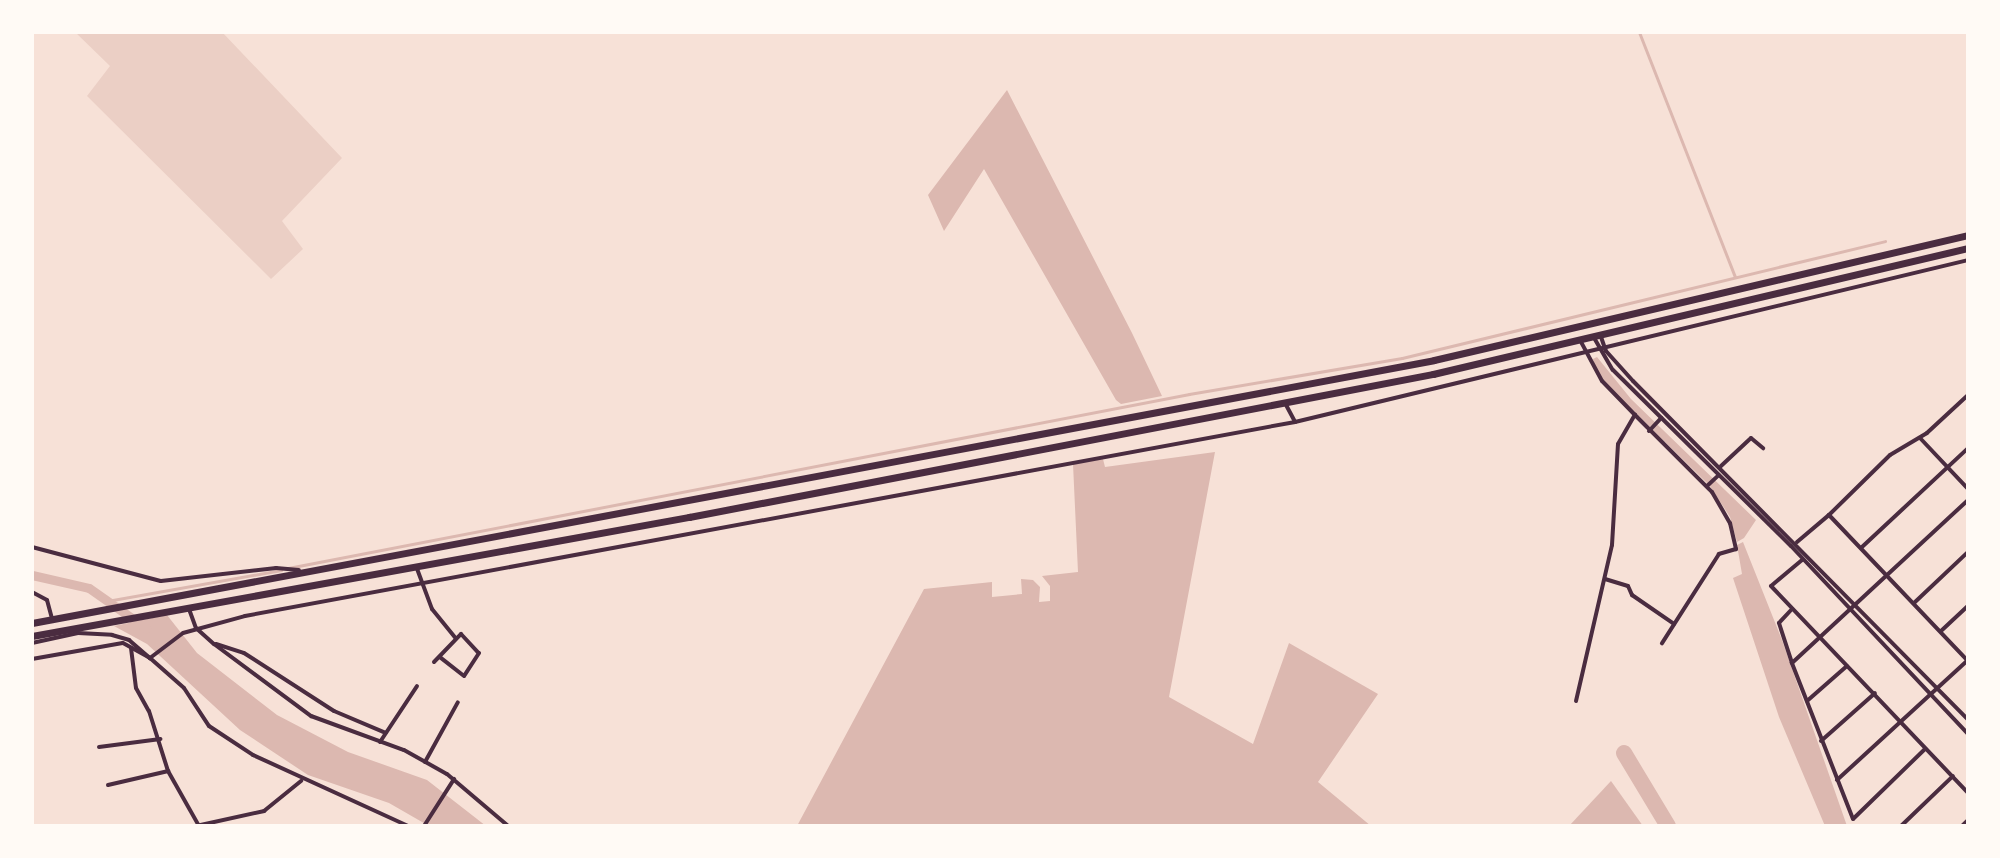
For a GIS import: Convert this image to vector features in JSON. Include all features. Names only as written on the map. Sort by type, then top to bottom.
[{"type":"highway","points":[[32,623],[148,598],[1065,433],[1597,322],[1968,235]]},
{"type":"highway","points":[[32,640],[94,622],[417,569],[1285,403],[1580,339],[1968,248]]},
{"type":"highway","points":[[1596,335],[1597,322]]},
{"type":"highway","points":[[684,502],[689,517]]},
{"type":"street","points":[[152,656],[183,633],[196,628],[419,580],[1295,422],[1599,353],[1968,260]]},
{"type":"street","points":[[1596,335],[1606,351],[1797,542],[1968,720]]},
{"type":"street","points":[[1596,335],[1599,353],[1660,420],[1791,546],[1968,734]]},
{"type":"street","points":[[1580,339],[1602,381],[1708,486],[1730,523],[1736,549],[1719,554],[1662,643]]},
{"type":"street","points":[[1791,546],[1829,515],[1890,455],[1920,438],[1968,395]]},
{"type":"street","points":[[1285,403],[1295,422]]},
{"type":"street","points":[[1576,701],[1605,579],[1618,444],[1635,415]]},
{"type":"street","points":[[1650,430],[1660,420]]},
{"type":"street","points":[[1721,466],[1751,438],[1763,448]]},
{"type":"street","points":[[1920,438],[1968,489]]},
{"type":"street","points":[[1861,548],[1968,448]]},
{"type":"street","points":[[1708,486],[1717,476]]},
{"type":"street","points":[[1792,663],[1968,500]]},
{"type":"street","points":[[1758,514],[1763,509]]},
{"type":"street","points":[[1829,515],[1968,660],[1837,780]]},
{"type":"street","points":[[32,547],[161,581],[276,568],[305,572]]},
{"type":"street","points":[[1914,603],[1968,552]]},
{"type":"street","points":[[1803,560],[1771,586],[1968,793]]},
{"type":"street","points":[[417,569],[435,615],[456,639]]},
{"type":"street","points":[[1605,579],[1628,586],[1632,595],[1675,624]]},
{"type":"street","points":[[32,592],[47,600],[52,619]]},
{"type":"street","points":[[1941,631],[1968,606]]},
{"type":"street","points":[[188,607],[196,628],[214,644],[311,716],[425,762],[454,779],[508,826]]},
{"type":"street","points":[[1792,609],[1779,623],[1821,741],[1858,826]]},
{"type":"street","points":[[32,640],[78,633],[129,640],[152,656],[184,688],[209,726],[301,781],[408,826]]},
{"type":"street","points":[[434,662],[456,639],[465,635],[479,650],[468,674],[458,674],[440,657]]},
{"type":"street","points":[[214,644],[244,653],[334,711],[386,733]]},
{"type":"street","points":[[32,659],[109,645],[131,647],[152,656]]},
{"type":"street","points":[[131,647],[134,683],[160,739],[168,771],[198,826],[264,811],[301,781]]},
{"type":"street","points":[[1806,702],[1847,666]]},
{"type":"street","points":[[380,742],[417,686]]},
{"type":"street","points":[[1821,741],[1875,693]]},
{"type":"street","points":[[425,762],[458,702]]},
{"type":"street","points":[[99,747],[160,739]]},
{"type":"street","points":[[1853,819],[1925,749]]},
{"type":"street","points":[[108,785],[168,771]]},
{"type":"street","points":[[1901,826],[1953,776]]},
{"type":"street","points":[[424,826],[454,779]]},
{"type":"street","points":[[1962,826],[1968,820]]},
{"type":"shaded area","points":[[75,32],[222,32],[342,158],[282,221],[303,249],[271,279],[87,96],[110,66]]},
{"type":"shaded area","points":[[1007,90],[1162,396],[1121,404],[1116,400],[984,169],[944,231],[928,195]]},
{"type":"shaded area","points":[[1597,357],[1631,399],[1756,520],[1744,538],[1737,542],[1730,517],[1710,486],[1608,386],[1595,369],[1593,359]]},
{"type":"shaded area","points":[[1215,452],[1169,697],[1253,744],[1289,643],[1378,694],[1318,782],[1371,826],[797,826],[924,589],[992,582],[992,597],[1022,594],[1021,579],[1033,580],[1040,587],[1039,602],[1050,601],[1050,586],[1042,576],[1078,572],[1073,464],[1103,459],[1105,467]]},
{"type":"shaded area","points":[[1743,542],[1782,640],[1847,826],[1825,826],[1779,717],[1733,578],[1742,574],[1737,545]]},
{"type":"shaded area","points":[[167,615],[197,653],[277,715],[348,752],[427,780],[486,826],[429,826],[389,803],[308,775],[240,730],[147,644],[114,626]]},
{"type":"shaded area","points":[[1611,781],[1643,826],[1569,826]]},
{"type":"waterway","points":[[1639,32],[1735,277]]},
{"type":"waterway","points":[[288,568],[1189,394],[1402,358],[1885,241]]},
{"type":"waterway","points":[[107,601],[281,570]]},
{"type":"waterway","points":[[32,575],[89,588],[146,628]]},
{"type":"waterway","points":[[1624,753],[1668,826]]}]
